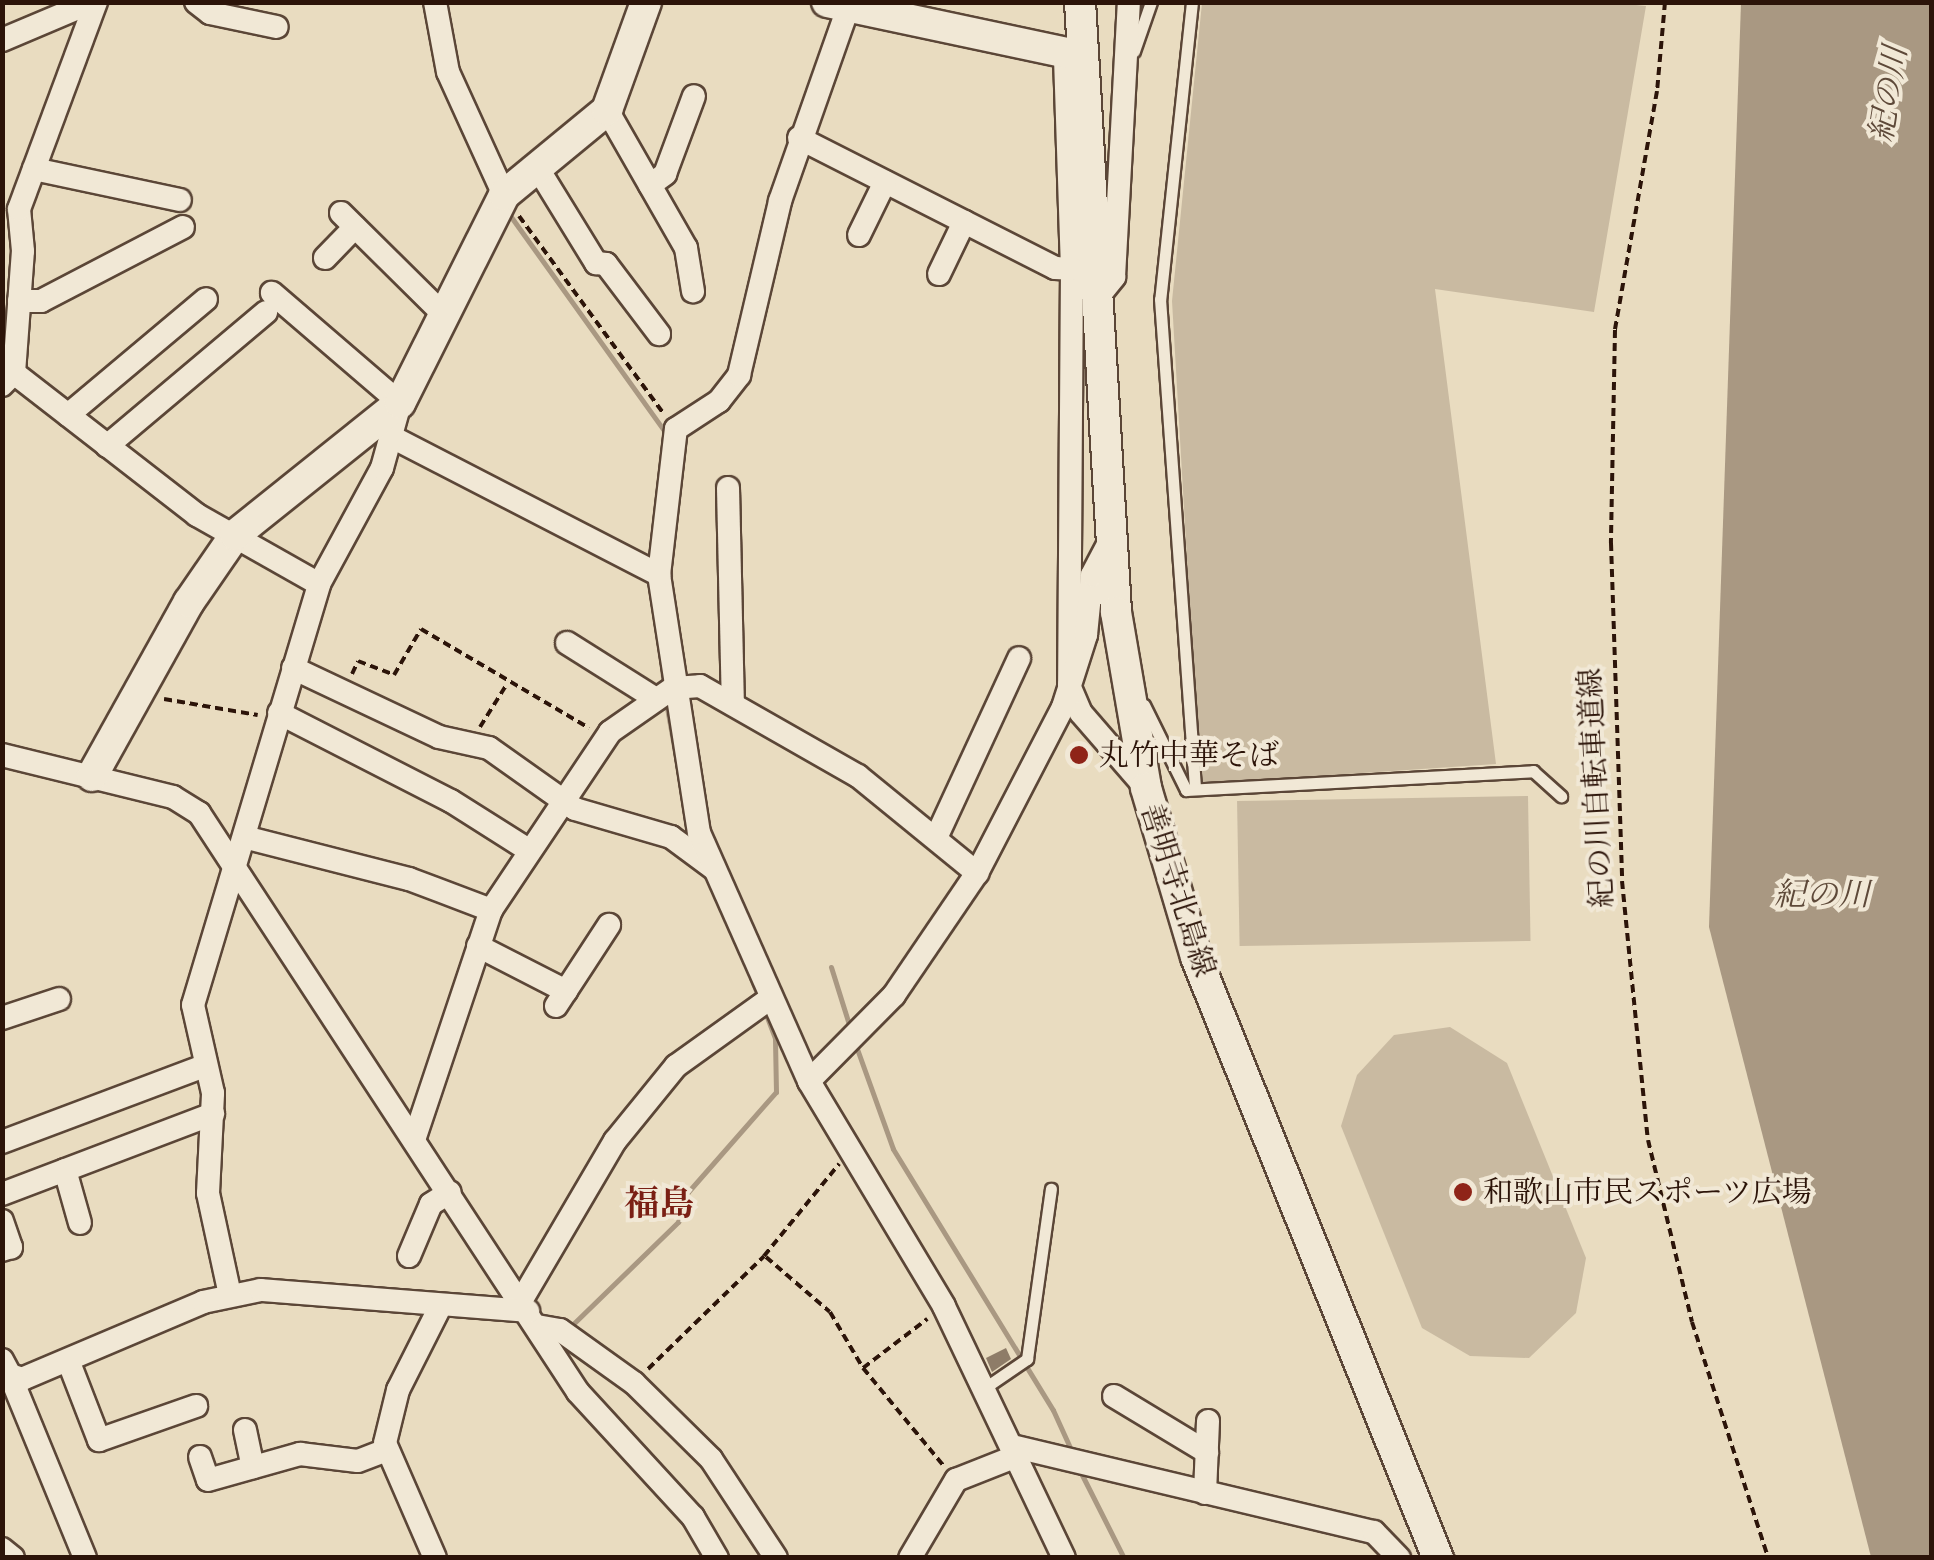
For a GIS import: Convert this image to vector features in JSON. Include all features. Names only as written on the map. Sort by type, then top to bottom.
[{"type":"main road","points":[[92,776],[134,694],[235,535],[400,404],[501,199],[607,110],[646,2]]},
{"type":"main road","name":"善明寺北島線","points":[[1080,2],[1073,57],[1098,297],[1112,539],[1126,670],[1146,788],[1196,957],[1438,1558]]},
{"type":"main road","points":[[842,4],[1073,57]]},
{"type":"street","points":[[2,40],[94,2]]},
{"type":"street","points":[[94,2],[34,170],[11,220],[13,313],[8,379],[68,415],[235,535],[320,584]]},
{"type":"street","points":[[196,2],[210,13],[276,27]]},
{"type":"street","points":[[435,2],[448,72],[501,199]]},
{"type":"street","points":[[1098,297],[1114,278],[1129,2]]},
{"type":"street","points":[[842,4],[759,272],[739,375],[719,401],[676,429],[659,574],[664,694],[704,864],[764,1003],[944,1306],[1018,1451],[1064,1558]]},
{"type":"street","points":[[1073,57],[1069,685],[1081,713],[1146,788]]},
{"type":"street","points":[[650,184],[666,174],[694,96]]},
{"type":"street","points":[[607,110],[686,248],[693,291]]},
{"type":"street","points":[[799,138],[1055,268],[1072,269]]},
{"type":"street","points":[[537,167],[596,263],[606,264],[659,334]]},
{"type":"street","points":[[34,170],[180,200]]},
{"type":"street","points":[[859,235],[885,182]]},
{"type":"street","points":[[325,258],[348,220],[443,314]]},
{"type":"street","points":[[939,274],[964,222]]},
{"type":"street","points":[[13,313],[184,227]]},
{"type":"street","points":[[68,415],[206,299]]},
{"type":"street","points":[[107,446],[269,303],[400,404],[392,437],[320,584],[193,1005],[213,1114],[208,1193],[230,1295]]},
{"type":"street","points":[[392,437],[659,574]]},
{"type":"street","points":[[728,488],[733,704]]},
{"type":"street","points":[[810,1082],[855,1039],[927,953],[977,874],[1069,685],[1086,635],[1092,574],[1112,539]]},
{"type":"street","points":[[567,643],[664,694]]},
{"type":"street","points":[[936,838],[1020,658]]},
{"type":"street","points":[[293,668],[439,737],[489,748],[564,801],[671,837],[704,864]]},
{"type":"street","points":[[415,1138],[491,910],[526,849],[606,739],[664,694],[700,686],[733,704],[858,776],[977,874]]},
{"type":"street","points":[[278,716],[452,801],[526,849]]},
{"type":"street","points":[[2,755],[192,805],[450,1192],[543,1321],[578,1392],[693,1517],[717,1558]]},
{"type":"street","points":[[244,837],[409,879],[491,910]]},
{"type":"street","points":[[478,946],[561,998],[610,925]]},
{"type":"street","points":[[2,1018],[59,999]]},
{"type":"street","points":[[543,1321],[614,1140],[676,1066],[764,1003]]},
{"type":"street","points":[[2,1142],[204,1066]]},
{"type":"street","points":[[2,1194],[213,1114]]},
{"type":"street","points":[[65,1170],[80,1223]]},
{"type":"street","points":[[408,1256],[431,1204],[450,1192]]},
{"type":"street","points":[[2,1221],[10,1247],[2,1250]]},
{"type":"street","points":[[6,1368],[22,1379],[230,1295],[261,1290],[441,1305],[543,1321],[634,1383],[712,1459],[776,1558]]},
{"type":"street","points":[[435,1558],[387,1450],[391,1406],[441,1305]]},
{"type":"street","points":[[68,1360],[99,1440],[196,1406]]},
{"type":"street","points":[[6,1368],[86,1558]]},
{"type":"street","points":[[1114,1396],[1207,1452]]},
{"type":"street","points":[[1204,1493],[1208,1420]]},
{"type":"street","points":[[245,1430],[253,1468]]},
{"type":"street","points":[[200,1458],[208,1480],[300,1454],[358,1460],[387,1450]]},
{"type":"street","points":[[910,1558],[956,1480],[1018,1451],[1374,1532],[1399,1558]]},
{"type":"street","points":[[1374,1532],[1384,1558]]},
{"type":"street","points":[[2,1550],[13,1558]]},
{"type":"lane","points":[[1125,74],[1152,2]]},
{"type":"lane","points":[[1192,2],[1160,299],[1195,789]]},
{"type":"lane","points":[[1126,670],[1186,790],[1533,770],[1561,796]]},
{"type":"lane","points":[[986,1388],[1025,1362],[1051,1190]]},
{"type":"path","name":"紀の川自転車道線","points":[[1665,2],[1612,381],[1613,722],[1622,881],[1648,1140],[1692,1322],[1768,1558]]},
{"type":"path","points":[[501,199],[623,366],[676,429]]},
{"type":"path","points":[[344,692],[358,661],[394,675],[420,630],[606,739]]},
{"type":"path","points":[[470,744],[507,684]]},
{"type":"path","points":[[134,694],[278,716]]},
{"type":"path","points":[[634,1383],[764,1256],[850,1150]]},
{"type":"path","points":[[764,1256],[830,1312],[863,1368],[956,1480]]},
{"type":"path","points":[[863,1368],[944,1306]]},
{"type":"shaded area","points":[[1606,2],[1646,6],[1594,312],[1435,289],[1496,764],[1200,784],[1172,301],[1202,3]]},
{"type":"shaded area","points":[[1528,796],[1531,941],[1240,946],[1237,801]]},
{"type":"shaded area","name":"和歌山市民スポーツ広場","points":[[1450,1027],[1507,1063],[1586,1258],[1576,1313],[1529,1358],[1470,1356],[1422,1328],[1341,1126],[1357,1075],[1394,1035]]},
{"type":"water","name":"紀の川","points":[[1741,3],[1931,3],[1931,1557],[1871,1557],[1709,927]]},
{"type":"building","points":[[1006,1348],[1011,1359],[992,1372],[986,1358]]},
{"type":"waterway","points":[[509,214],[665,432]]},
{"type":"waterway","points":[[661,658],[664,687]]},
{"type":"waterway","points":[[666,702],[681,785]]},
{"type":"waterway","points":[[831,967],[851,1031]]},
{"type":"waterway","points":[[751,978],[760,1000]]},
{"type":"waterway","points":[[570,1327],[678,1222],[688,1192],[776,1092],[775,1038],[764,1010]]},
{"type":"waterway","points":[[856,1046],[893,1149],[1053,1410],[1073,1454]]},
{"type":"waterway","points":[[1079,1469],[1124,1558]]},
{"type":"place","name":"丸竹中華そば","points":[[1079,755]]},
{"type":"place","name":"和歌山市民スポーツ広場","points":[[1463,1192]]},
{"type":"district","name":"福島","points":[[659,1203]]}]
